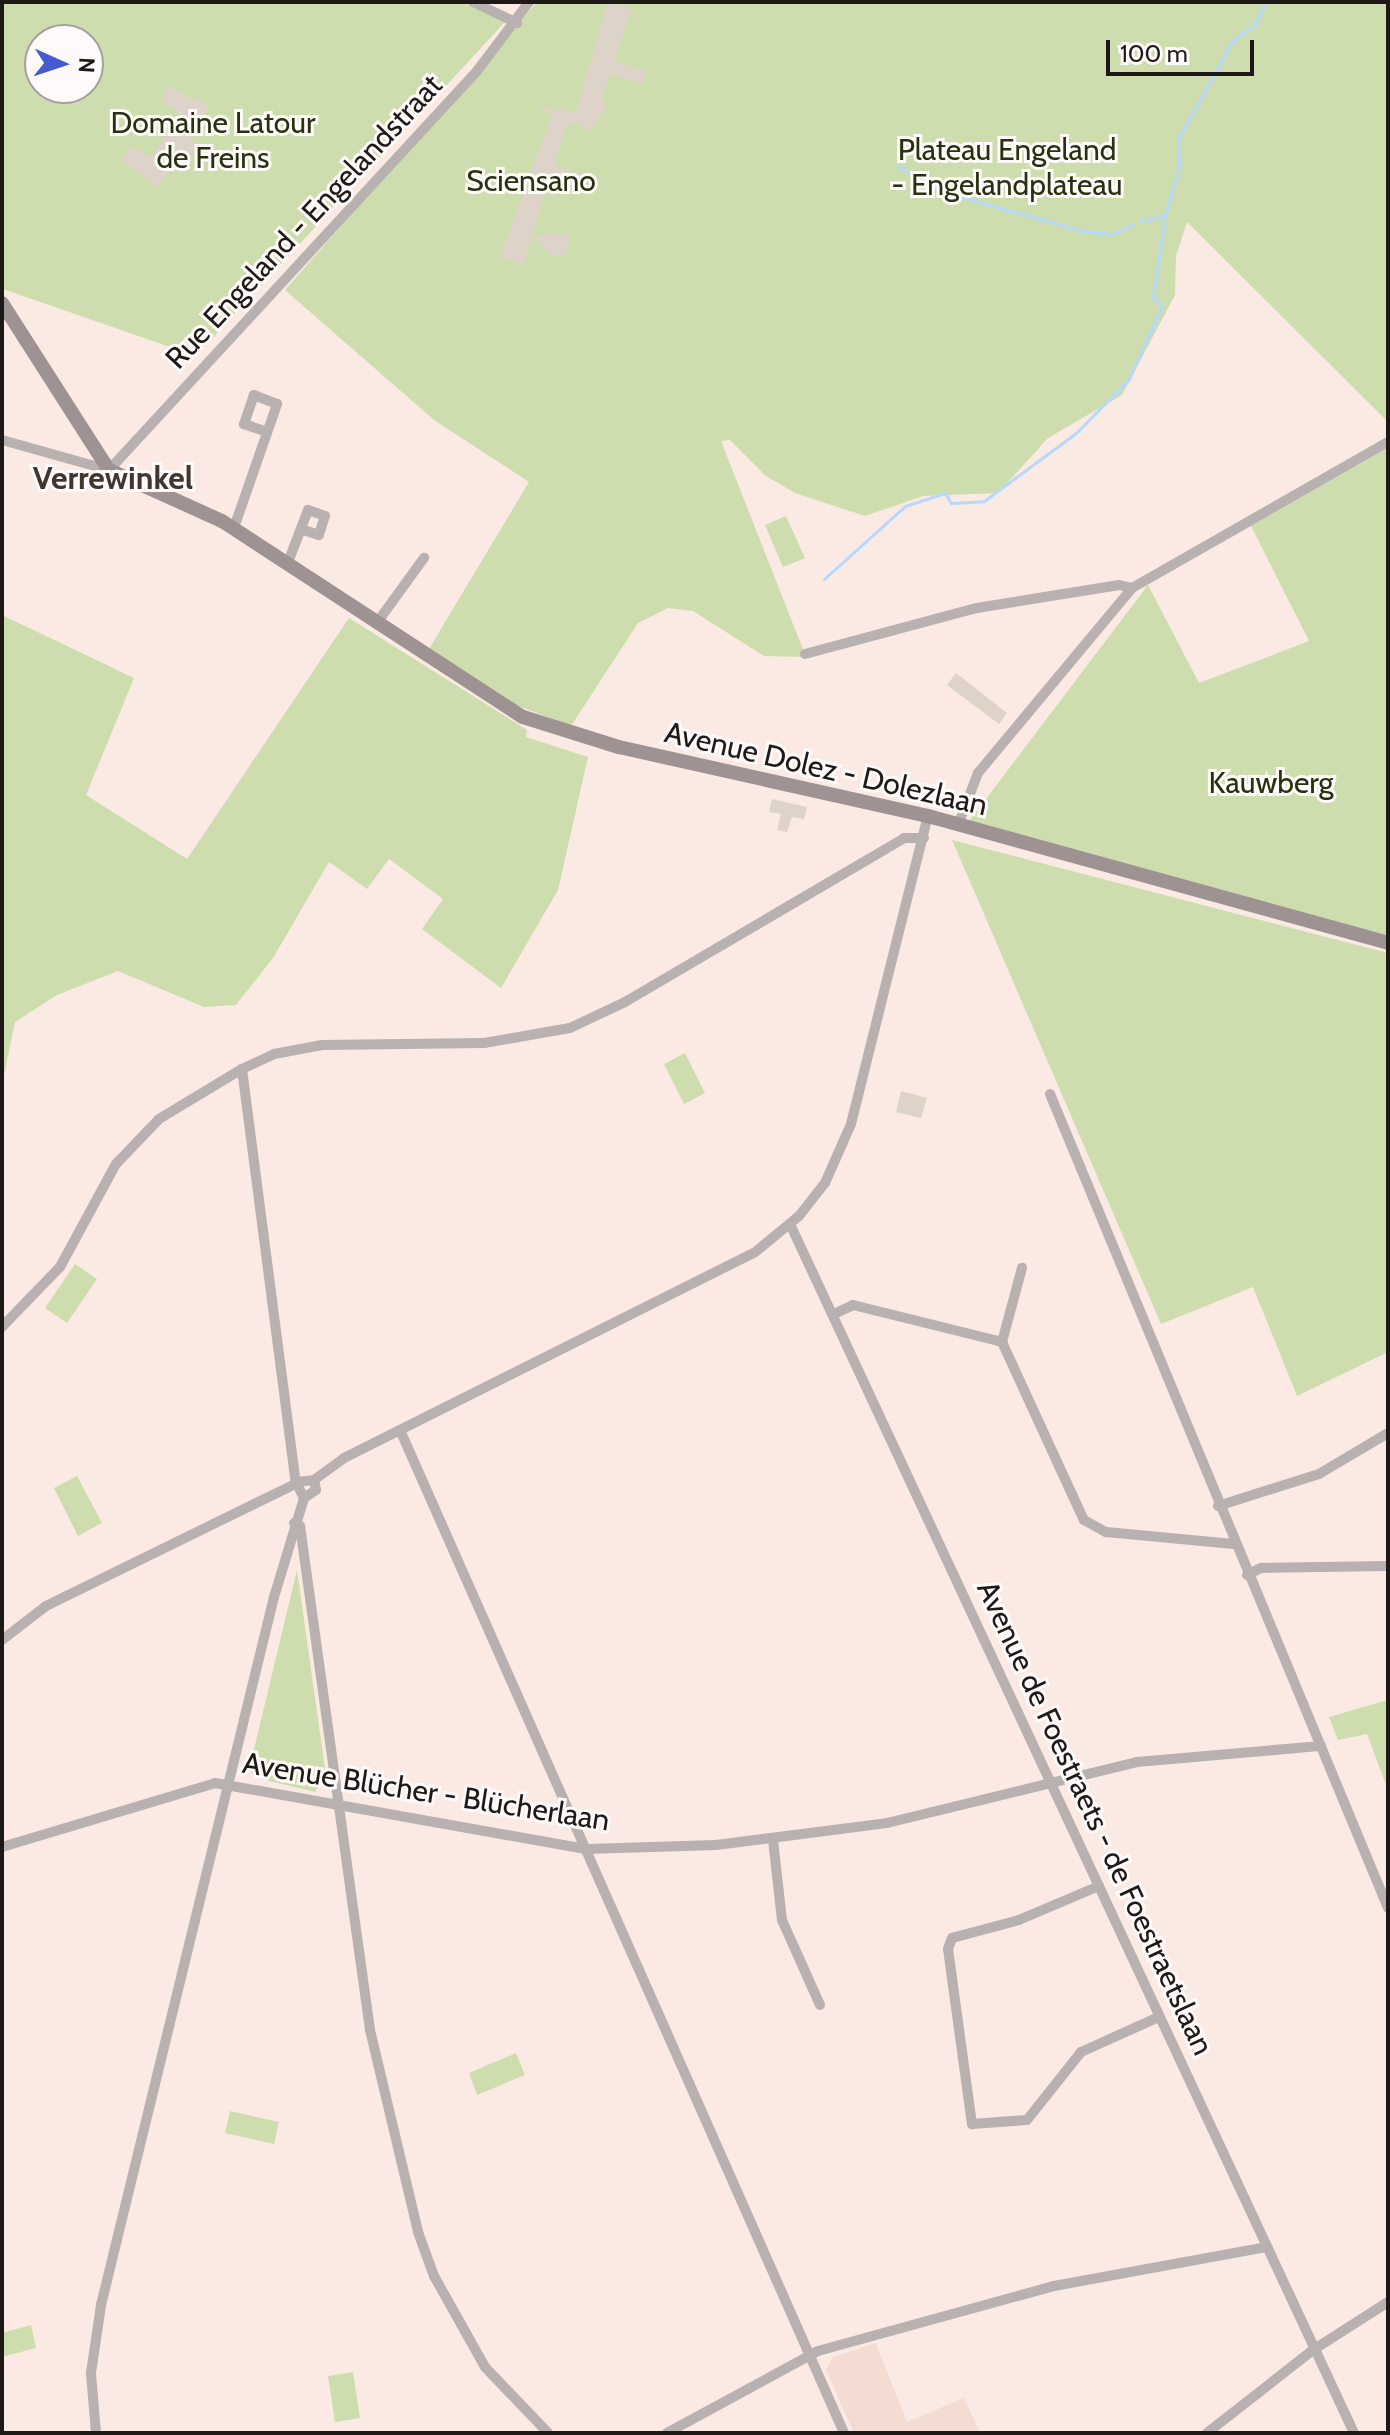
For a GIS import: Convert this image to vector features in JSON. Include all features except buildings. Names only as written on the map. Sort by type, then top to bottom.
[{"type":"street","points":[[473,2],[517,23]]},
{"type":"street","name":"Rue Engeland - Engelandstraat","points":[[109,470],[517,23],[529,2]]},
{"type":"street","points":[[2,303],[109,470]]},
{"type":"street","points":[[233,529],[267,432]]},
{"type":"street","name":"Avenue Dolez - Dolezlaan","points":[[2,440],[109,470],[233,529],[498,704],[544,725],[928,816],[1388,943]]},
{"type":"street","points":[[958,825],[978,773],[1132,588],[1388,442]]},
{"type":"street","points":[[287,565],[301,529]]},
{"type":"street","points":[[376,624],[424,558]]},
{"type":"street","points":[[805,654],[977,608],[1132,588]]},
{"type":"street","points":[[2,1640],[46,1606],[272,1493],[302,1486],[400,1430],[754,1253],[790,1224],[825,1183],[851,1124],[928,816]]},
{"type":"street","points":[[2,1327],[60,1267],[116,1164],[159,1119],[242,1069],[274,1054],[322,1045],[484,1043],[570,1028],[904,838],[924,838]]},
{"type":"street","points":[[96,2433],[91,2373],[99,2318],[302,1486],[292,1457],[242,1069]]},
{"type":"street","points":[[1050,1094],[1233,1544],[1388,1908]]},
{"type":"street","name":"Avenue de Foestraets - de Foestraetslaan","points":[[790,1224],[1354,2433]]},
{"type":"street","points":[[1022,1268],[1002,1342],[1084,1520],[1106,1532],[1233,1544]]},
{"type":"street","points":[[834,1314],[853,1305],[1002,1342]]},
{"type":"street","points":[[400,1430],[844,2433]]},
{"type":"street","points":[[1218,1506],[1319,1474],[1388,1433]]},
{"type":"street","points":[[294,1523],[300,1526],[336,1805],[384,2102],[418,2232],[434,2276],[485,2367],[548,2433]]},
{"type":"street","points":[[1247,1575],[1261,1568],[1388,1566]]},
{"type":"street","name":"Avenue Blücher - Blücherlaan","points":[[2,1847],[228,1784],[587,1849],[773,1840],[887,1823],[1051,1780],[1179,1756],[1321,1746]]},
{"type":"street","points":[[773,1840],[782,1920],[820,2005]]},
{"type":"street","points":[[1099,1886],[1019,1920],[952,1938],[948,1949],[972,2124],[1027,2120],[1081,2052],[1159,2017]]},
{"type":"street","points":[[667,2433],[810,2354],[1054,2286],[1267,2247]]},
{"type":"street","points":[[1207,2433],[1313,2350],[1388,2302]]},
{"type":"shaded area","points":[[876,2343],[907,2422],[964,2398],[980,2433],[854,2433],[826,2370],[833,2357]]},
{"type":"green space","name":"Domaine Latour de Freins","points":[[2,2],[461,2],[505,22],[196,356],[3,289]]},
{"type":"green space","name":"Plateau Engeland - Engelandplateau","points":[[537,2],[1388,2],[1388,422],[1187,222],[1176,256],[1175,295],[1122,395],[1048,438],[998,493],[923,496],[865,516],[795,493],[766,476],[730,440],[721,441],[806,657],[764,656],[693,611],[668,608],[638,623],[571,726],[508,702],[429,649],[529,482],[434,420],[285,290]]},
{"type":"green space","name":"Kauwberg","points":[[1388,448],[1388,939],[967,824],[1148,585],[1199,683],[1309,641],[1251,526]]},
{"type":"green space","points":[[786,516],[805,558],[783,567],[765,525]]},
{"type":"green space","points":[[2,615],[134,678],[86,795],[187,859],[349,618],[527,730],[526,737],[588,757],[558,890],[501,988],[422,929],[443,899],[389,859],[367,889],[329,862],[273,958],[236,1005],[204,1007],[118,971],[57,995],[15,1022],[2,1085]]},
{"type":"green space","points":[[952,840],[1388,953],[1388,1352],[1297,1396],[1253,1287],[1161,1324]]},
{"type":"green space","points":[[685,1053],[705,1093],[684,1104],[664,1064]]},
{"type":"green space","points":[[75,1264],[97,1279],[67,1323],[45,1308]]},
{"type":"green space","points":[[77,1476],[102,1523],[78,1536],[54,1488]]},
{"type":"green space","points":[[297,1570],[326,1776],[315,1792],[257,1778],[249,1770]]},
{"type":"green space","points":[[1388,1700],[1388,1790],[1367,1734],[1338,1740],[1329,1717]]},
{"type":"green space","points":[[516,2053],[525,2075],[477,2095],[469,2073]]},
{"type":"green space","points":[[230,2111],[279,2122],[274,2144],[225,2133]]},
{"type":"green space","points":[[31,2325],[36,2348],[2,2357],[2,2333]]},
{"type":"green space","points":[[353,2372],[360,2418],[335,2422],[328,2376]]},
{"type":"waterway","points":[[824,579],[905,506],[945,493],[951,503],[984,501],[1076,433],[1129,379],[1162,306],[1153,298],[1165,215],[1179,168],[1178,139],[1233,40],[1255,24],[1265,2]]},
{"type":"waterway","points":[[897,166],[947,193],[1083,231],[1113,234],[1133,224]]},
{"type":"waterway","points":[[1140,221],[1165,215]]},
{"type":"district","name":"Verrewinkel","points":[[113,478]]},
{"type":"park label","name":"Sciensano","points":[[531,181]]}]
